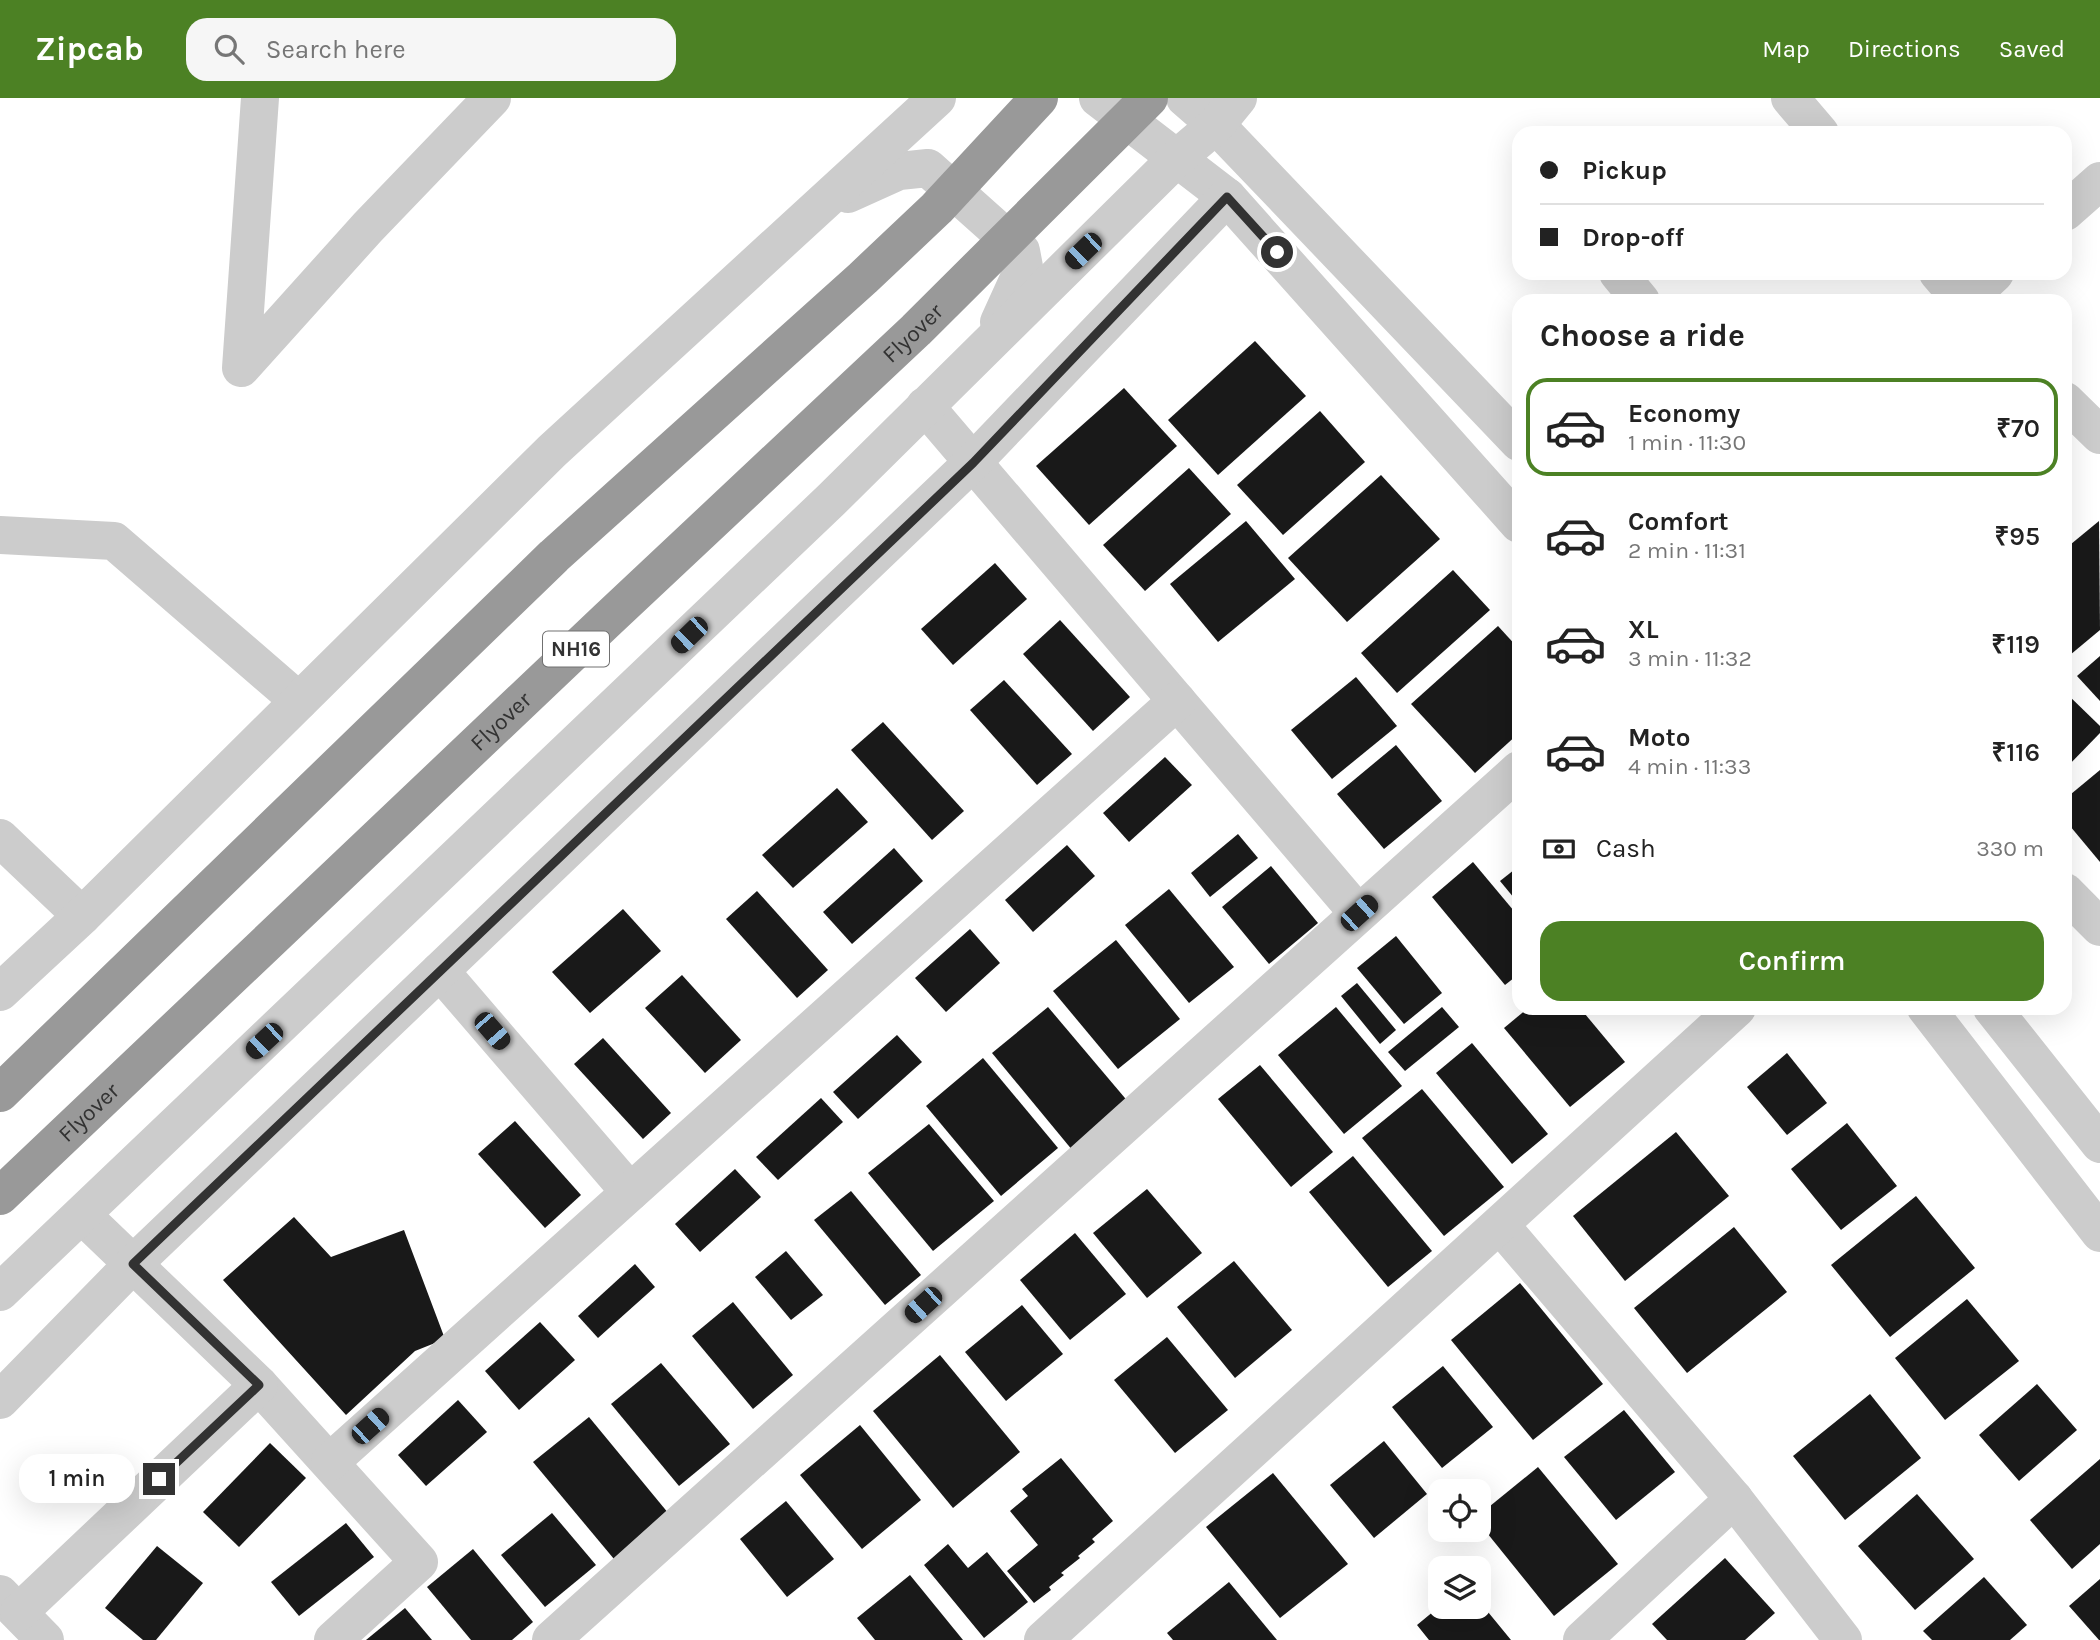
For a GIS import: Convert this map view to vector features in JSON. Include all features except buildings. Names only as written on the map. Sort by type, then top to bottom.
[{"type":"highway","points":[[0,1093],[554,556],[937,208],[1039,98]]},
{"type":"highway","name":"Flyover","points":[[0,1196],[916,330],[1149,98]]},
{"type":"street","points":[[260,98],[241,368],[368,227],[492,98]]},
{"type":"street","points":[[0,992],[82,916],[552,451],[817,208],[902,115],[937,98]]},
{"type":"street","points":[[1098,98],[1227,197],[1512,516]]},
{"type":"street","points":[[1185,98],[1227,111],[1512,434]]},
{"type":"street","points":[[1790,98],[1814,126]]},
{"type":"street","points":[[0,1292],[831,500],[1227,111]]},
{"type":"street","points":[[817,208],[899,171],[928,168],[1021,251],[1024,267],[989,343]]},
{"type":"street","points":[[2072,206],[2100,181]]},
{"type":"street","points":[[0,1400],[133,1264],[973,463],[1227,197]]},
{"type":"street","points":[[1624,280],[1635,294]]},
{"type":"street","points":[[1944,280],[1957,294]]},
{"type":"street","points":[[1971,294],[1987,280]]},
{"type":"street","points":[[925,406],[1359,913]]},
{"type":"street","points":[[2072,408],[2100,435]]},
{"type":"street","points":[[0,535],[114,541],[299,701]]},
{"type":"street","points":[[330,1462],[1177,701]]},
{"type":"street","points":[[551,1640],[1512,776]]},
{"type":"street","points":[[0,838],[82,916]]},
{"type":"street","points":[[2072,899],[2100,927]]},
{"type":"street","points":[[440,971],[630,1192]]},
{"type":"street","points":[[1043,1640],[1729,1015]]},
{"type":"street","points":[[1931,1015],[2100,1233]]},
{"type":"street","points":[[1998,1015],[2100,1144]]},
{"type":"street","points":[[1997,1100],[2040,1069]]},
{"type":"street","points":[[82,1214],[259,1385],[419,1562],[333,1640]]},
{"type":"street","points":[[1500,1225],[1734,1499],[1843,1640]]},
{"type":"street","points":[[46,1640],[9,1603],[259,1385]]},
{"type":"street","points":[[1582,1640],[1734,1499]]},
{"type":"route","points":[[159,1479],[259,1385],[133,1264],[973,463],[1227,197],[1277,252]]}]
